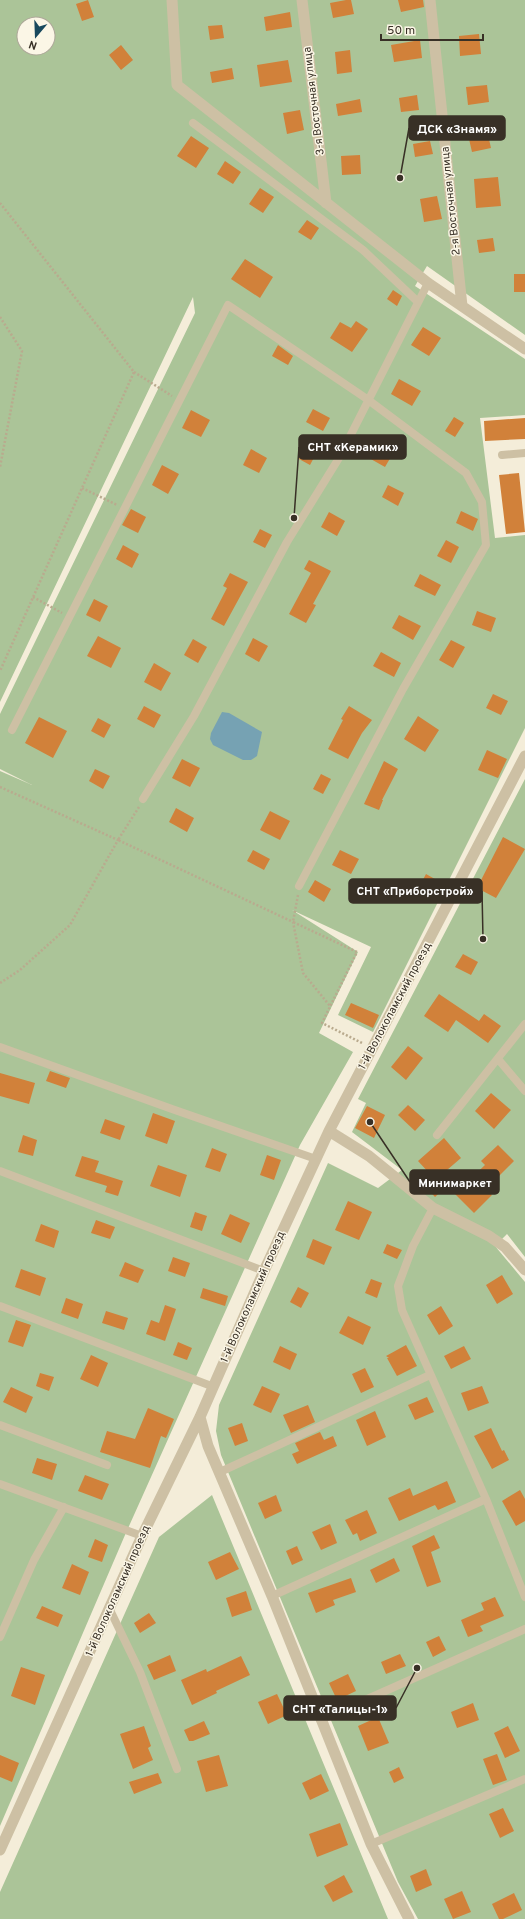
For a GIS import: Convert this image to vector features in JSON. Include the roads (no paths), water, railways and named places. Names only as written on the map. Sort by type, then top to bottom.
[{"type":"street","points":[[172,0],[177,85],[428,283],[525,349]]},
{"type":"street","name":"3-я Восточная улица","points":[[302,0],[326,203]]},
{"type":"street","name":"2-я Восточная улица","points":[[430,0],[462,306]]},
{"type":"street","name":"1-й Волоколамский проезд","points":[[0,1848],[110,1610],[142,1536],[214,1387],[264,1271],[329,1131],[525,756]]},
{"type":"street","points":[[329,1131],[369,1156],[433,1208],[489,1236],[505,1247],[525,1270]]},
{"type":"street","points":[[200,1417],[208,1446],[272,1596],[320,1720],[371,1844],[409,1919]]},
{"type":"lane","points":[[193,123],[363,250],[418,302]]},
{"type":"lane","points":[[144,799],[194,716],[287,542],[338,458],[428,283]]},
{"type":"lane","points":[[12,730],[228,305],[367,399],[466,473],[482,502],[486,545],[403,689],[299,886]]},
{"type":"lane","points":[[502,455],[525,453]]},
{"type":"lane","points":[[437,1136],[525,1024]]},
{"type":"lane","points":[[0,1047],[316,1159]]},
{"type":"lane","points":[[498,1059],[525,1091]]},
{"type":"lane","points":[[0,1171],[264,1271]]},
{"type":"lane","points":[[433,1208],[413,1246],[398,1286],[402,1310],[486,1499],[525,1597]]},
{"type":"lane","points":[[0,1306],[214,1387]]},
{"type":"lane","points":[[220,1472],[430,1375]]},
{"type":"lane","points":[[0,1424],[107,1465]]},
{"type":"lane","points":[[0,1484],[142,1536]]},
{"type":"lane","points":[[272,1596],[486,1499]]},
{"type":"lane","points":[[0,1637],[34,1560],[64,1507]]},
{"type":"lane","points":[[110,1610],[140,1672],[177,1769]]},
{"type":"lane","points":[[320,1720],[525,1629]]},
{"type":"lane","points":[[371,1844],[525,1779]]},
{"type":"water","points":[[222,712],[229,713],[262,732],[257,756],[251,760],[243,760],[213,745],[210,739],[211,733]]},
{"type":"place","name":"ДСК «Знамя»","points":[[400,178]]},
{"type":"place","name":"СНТ «Керамик»","points":[[294,518]]},
{"type":"place","name":"СНТ «Приборстрой»","points":[[483,939]]},
{"type":"place","name":"Минимаркет","points":[[370,1122]]},
{"type":"place","name":"СНТ «Талицы-1»","points":[[417,1668]]}]
